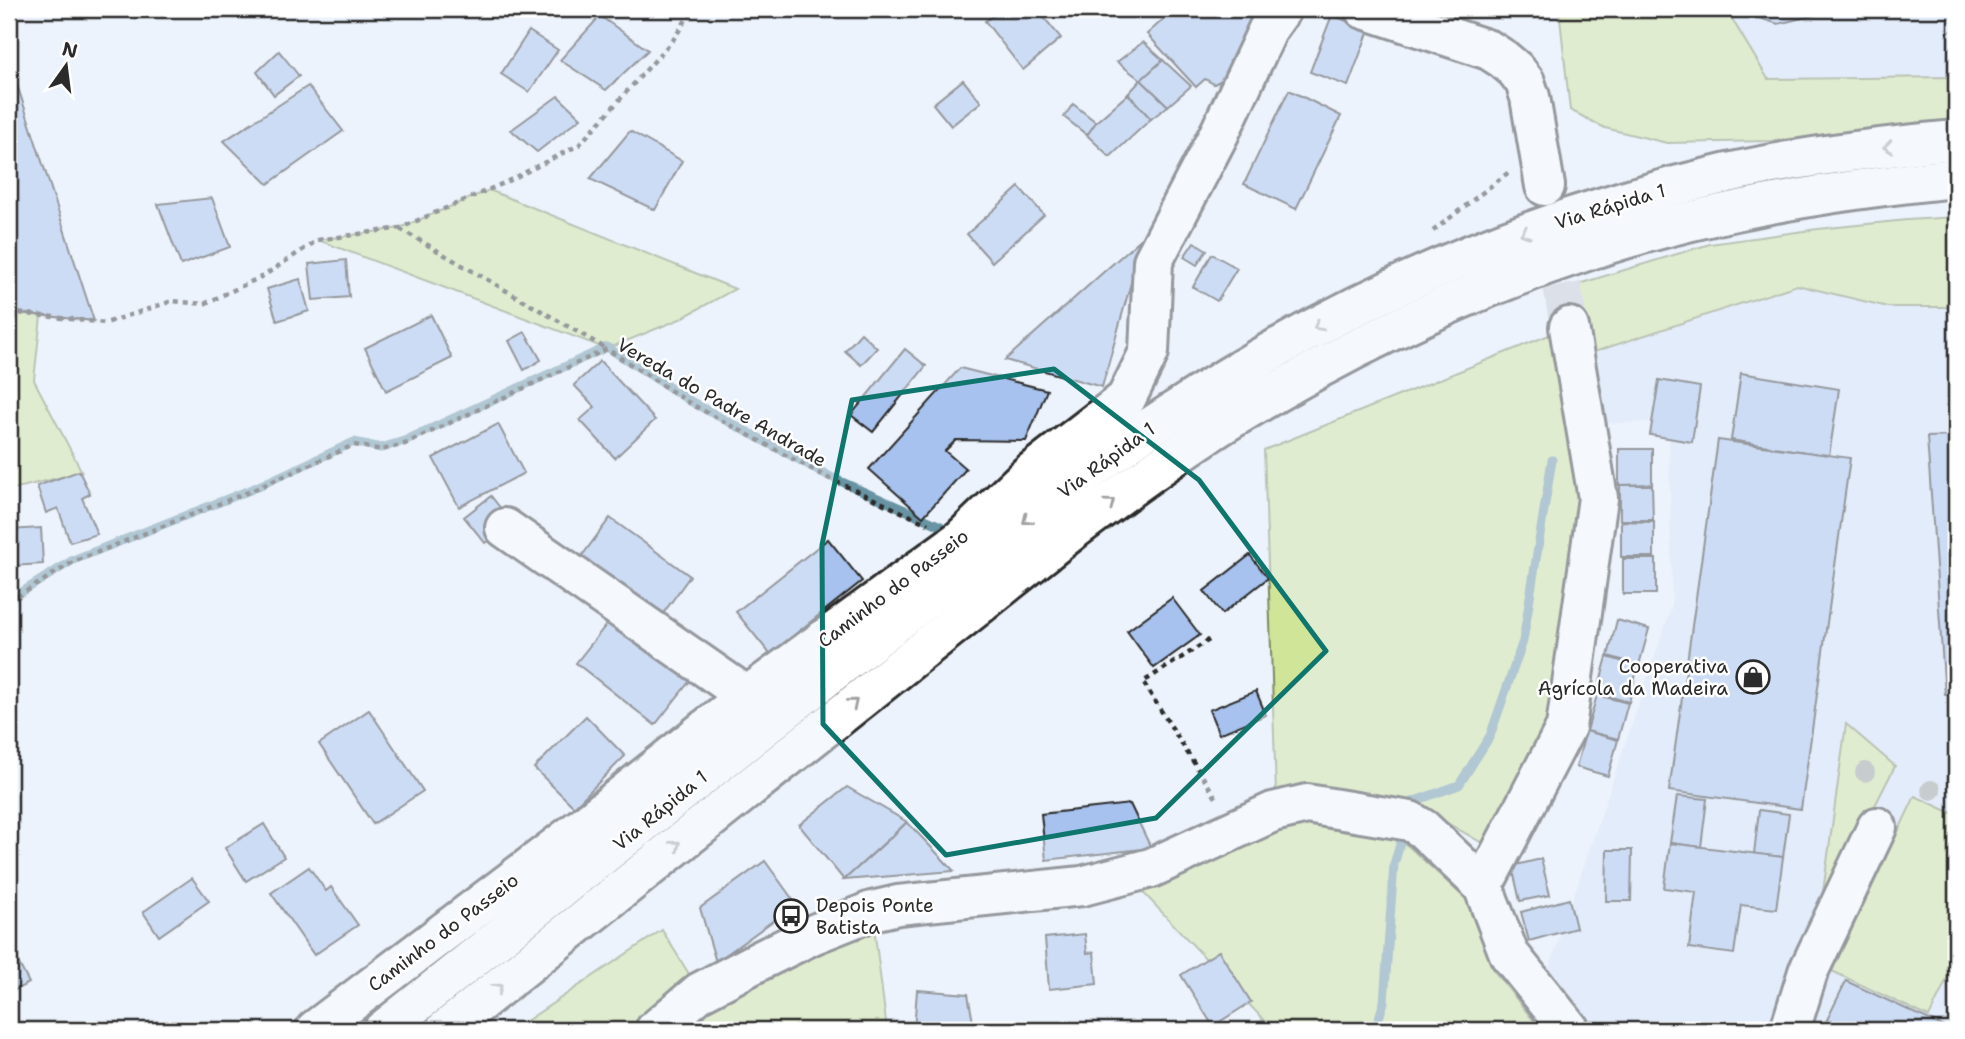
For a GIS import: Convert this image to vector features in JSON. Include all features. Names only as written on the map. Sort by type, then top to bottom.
[{"type":"main road","name":"Caminho do Passeio","points":[[315,1030],[581,828],[747,696],[961,539],[1029,474],[1126,399],[1149,352],[1153,261],[1220,132],[1269,27],[1282,9]]},
{"type":"main road","points":[[1364,9],[1489,50],[1516,70],[1531,97],[1545,186]]},
{"type":"main road","name":"Via Rápida 1","points":[[383,1030],[1091,470],[1169,414],[1290,340],[1434,269],[1584,212],[1730,173],[1804,158],[1956,140]]},
{"type":"main road","name":"Via Rápida 1","points":[[445,1030],[1072,531],[1146,476],[1302,377],[1441,308],[1585,251],[1731,211],[1818,195],[1956,178]]},
{"type":"main road","points":[[1483,886],[1566,727],[1598,498],[1569,327]]},
{"type":"main road","points":[[505,528],[747,696]]},
{"type":"main road","points":[[655,1030],[700,992],[814,934],[872,911],[898,905],[1082,886],[1151,868],[1272,812],[1307,804],[1410,821],[1423,829],[1483,886],[1508,954],[1570,1030]]},
{"type":"main road","points":[[1790,1030],[1808,972],[1877,827]]},
{"type":"path","points":[[9,312],[106,323],[172,301],[204,304],[264,276],[318,240],[400,228],[504,183],[579,145],[673,40],[693,9]]},
{"type":"path","points":[[400,228],[607,349]]},
{"type":"path","name":"Vereda do Padre Andrade","points":[[9,602],[74,562],[251,491],[354,444],[382,450],[405,444],[607,349],[691,404],[806,467],[961,539]]},
{"type":"path","points":[[1209,639],[1143,682],[1236,828]]},
{"type":"highlighted area","points":[[1054,369],[1199,480],[1326,651],[1156,818],[946,855],[823,724],[822,545],[852,400]]},
{"type":"shaded area","points":[[1726,9],[1956,9],[1956,77],[1768,79]]},
{"type":"shaded area","points":[[1797,285],[1888,307],[1956,307],[1956,1030],[1600,1030],[1546,978],[1672,606],[1669,421],[1595,424],[1585,355]]},
{"type":"green space","points":[[1559,9],[1726,9],[1768,79],[1956,77],[1956,121],[1771,141],[1667,143],[1605,128],[1570,110]]},
{"type":"green space","points":[[489,190],[735,289],[680,319],[607,349],[318,240],[400,228]]},
{"type":"green space","points":[[1956,217],[1956,307],[1888,307],[1797,285],[1585,355],[1572,286],[1710,244],[1818,229]]},
{"type":"green space","points":[[9,312],[41,316],[34,380],[82,472],[9,490]]},
{"type":"green space","points":[[1569,327],[1598,498],[1566,727],[1500,853],[1412,803],[1276,792],[1264,450]]},
{"type":"green space","points":[[1846,724],[1895,766],[1820,914]]},
{"type":"green space","points":[[1915,796],[1956,815],[1956,960],[1929,1017],[1832,971]]},
{"type":"green space","points":[[1293,823],[1367,832],[1395,838],[1408,846],[1469,902],[1494,971],[1541,1030],[1237,1030],[1264,1020],[1136,885]]},
{"type":"green space","points":[[872,911],[887,1030],[513,1030],[662,930],[700,992]]},
{"type":"building","points":[[1004,9],[1037,9],[1061,38],[1023,70],[985,21]]},
{"type":"building","points":[[1175,9],[1266,9],[1228,77],[1214,84],[1205,79],[1196,87],[1147,34]]},
{"type":"building","points":[[1731,9],[1822,9],[1823,13],[1778,24]]},
{"type":"building","points":[[1332,15],[1369,30],[1348,86],[1310,72]]},
{"type":"building","points":[[600,16],[648,50],[606,90],[560,60]]},
{"type":"building","points":[[529,31],[558,50],[529,92],[501,74]]},
{"type":"building","points":[[1143,42],[1163,60],[1141,80],[1117,62]]},
{"type":"building","points":[[279,51],[299,76],[274,95],[257,72]]},
{"type":"building","points":[[9,60],[94,321],[9,312]]},
{"type":"building","points":[[1163,60],[1191,86],[1168,106],[1141,80]]},
{"type":"building","points":[[963,80],[981,102],[951,126],[933,104]]},
{"type":"building","points":[[1141,80],[1168,106],[1151,119],[1128,94]]},
{"type":"building","points":[[308,86],[343,131],[268,184],[224,141]]},
{"type":"building","points":[[1289,90],[1341,116],[1296,209],[1244,184]]},
{"type":"building","points":[[1128,94],[1151,119],[1110,157],[1087,135],[1096,122]]},
{"type":"building","points":[[558,96],[581,118],[537,152],[511,130]]},
{"type":"building","points":[[1073,104],[1096,122],[1087,135],[1064,117]]},
{"type":"building","points":[[630,131],[682,161],[655,210],[590,179]]},
{"type":"building","points":[[1019,187],[1044,215],[992,262],[967,234]]},
{"type":"building","points":[[212,198],[230,247],[181,265],[158,204]]},
{"type":"building","points":[[1144,236],[1102,387],[1005,360]]},
{"type":"building","points":[[1194,242],[1207,250],[1197,265],[1184,257]]},
{"type":"building","points":[[1212,254],[1237,268],[1217,301],[1193,287]]},
{"type":"building","points":[[346,260],[349,297],[313,300],[309,264]]},
{"type":"building","points":[[300,279],[309,311],[277,321],[267,289]]},
{"type":"building","points":[[431,315],[452,358],[386,391],[365,348]]},
{"type":"building","points":[[525,332],[541,360],[524,370],[509,341]]},
{"type":"building","points":[[861,333],[877,348],[861,365],[845,351]]},
{"type":"building","points":[[905,349],[926,366],[873,432],[851,415]]},
{"type":"building","points":[[600,361],[655,420],[615,458],[580,420],[595,407],[574,385]]},
{"type":"building","points":[[960,368],[1047,390],[1026,441],[956,440],[945,451],[966,469],[923,517],[869,469]]},
{"type":"building","points":[[1741,373],[1839,389],[1829,456],[1731,440]]},
{"type":"building","points":[[1659,380],[1700,387],[1692,442],[1650,435]]},
{"type":"building","points":[[498,424],[524,473],[459,507],[433,458]]},
{"type":"building","points":[[1956,436],[1956,694],[1945,695],[1927,437]]},
{"type":"building","points":[[1718,440],[1850,458],[1801,809],[1669,791]]},
{"type":"building","points":[[1619,449],[1652,449],[1652,484],[1619,485]]},
{"type":"building","points":[[79,471],[90,494],[82,498],[97,534],[70,542],[58,508],[46,513],[37,486]]},
{"type":"building","points":[[1620,485],[1652,485],[1653,520],[1620,520]]},
{"type":"building","points":[[491,496],[512,523],[485,543],[464,517]]},
{"type":"building","points":[[610,518],[690,576],[654,626],[573,568]]},
{"type":"building","points":[[1621,521],[1654,522],[1654,557],[1621,557]]},
{"type":"building","points":[[41,528],[43,564],[11,566],[9,530]]},
{"type":"building","points":[[828,539],[862,581],[770,654],[736,612]]},
{"type":"building","points":[[1250,555],[1268,578],[1222,614],[1204,591]]},
{"type":"building","points":[[1623,559],[1656,559],[1656,594],[1623,594]]},
{"type":"building","points":[[1172,598],[1200,635],[1154,668],[1127,631]]},
{"type":"building","points":[[614,615],[693,677],[655,725],[576,663]]},
{"type":"building","points":[[1617,620],[1649,629],[1639,665],[1608,656]]},
{"type":"building","points":[[1607,657],[1638,666],[1629,702],[1597,693]]},
{"type":"building","points":[[1256,691],[1266,715],[1219,734],[1209,710]]},
{"type":"building","points":[[1597,695],[1628,703],[1618,739],[1587,731]]},
{"type":"building","points":[[369,710],[423,791],[373,824],[319,744]]},
{"type":"building","points":[[586,716],[625,756],[574,807],[534,768]]},
{"type":"building","points":[[1586,731],[1618,740],[1608,776],[1576,767]]},
{"type":"building","points":[[847,787],[907,822],[844,880],[799,825]]},
{"type":"building","points":[[1677,796],[1707,799],[1701,847],[1670,843]]},
{"type":"building","points":[[1130,804],[1151,848],[1046,860],[1041,814]]},
{"type":"building","points":[[1759,810],[1789,814],[1783,857],[1754,854]]},
{"type":"building","points":[[907,822],[954,871],[844,880],[897,832]]},
{"type":"building","points":[[264,824],[284,857],[246,881],[225,848]]},
{"type":"building","points":[[1670,843],[1783,857],[1776,909],[1741,905],[1734,954],[1689,948],[1696,892],[1664,888]]},
{"type":"building","points":[[1607,850],[1632,850],[1631,901],[1606,901]]},
{"type":"building","points":[[1541,859],[1550,895],[1520,901],[1512,866]]},
{"type":"building","points":[[765,861],[796,904],[716,962],[700,908]]},
{"type":"building","points":[[309,867],[326,891],[331,887],[358,925],[314,955],[271,893]]},
{"type":"building","points":[[192,878],[209,901],[159,936],[143,912]]},
{"type":"building","points":[[1569,899],[1576,928],[1529,941],[1521,912]]},
{"type":"building","points":[[1085,934],[1087,953],[1094,952],[1097,984],[1049,989],[1045,938]]},
{"type":"building","points":[[1219,951],[1251,1002],[1213,1026],[1181,975]]},
{"type":"building","points":[[18,962],[29,983],[9,993],[9,967]]},
{"type":"building","points":[[1846,981],[1951,1030],[1822,1030]]},
{"type":"building","points":[[917,990],[968,994],[974,1028],[914,1030]]},
{"type":"waterway","points":[[9,600],[73,560],[250,490],[354,442],[381,448],[404,441],[607,347],[692,402],[831,477],[943,527]]},
{"type":"waterway","points":[[1409,811],[1412,802],[1459,785],[1490,736],[1523,641],[1552,460]]},
{"type":"waterway","points":[[1375,1030],[1384,1002],[1394,864],[1405,828]]},
{"type":"tunnel","points":[[1553,229],[1569,327]]},
{"type":"place","name":"Cooperativa Agrícola da Madeira","points":[[1753,677]]},
{"type":"place","name":"Depois Ponte Batista","points":[[791,916]]}]
